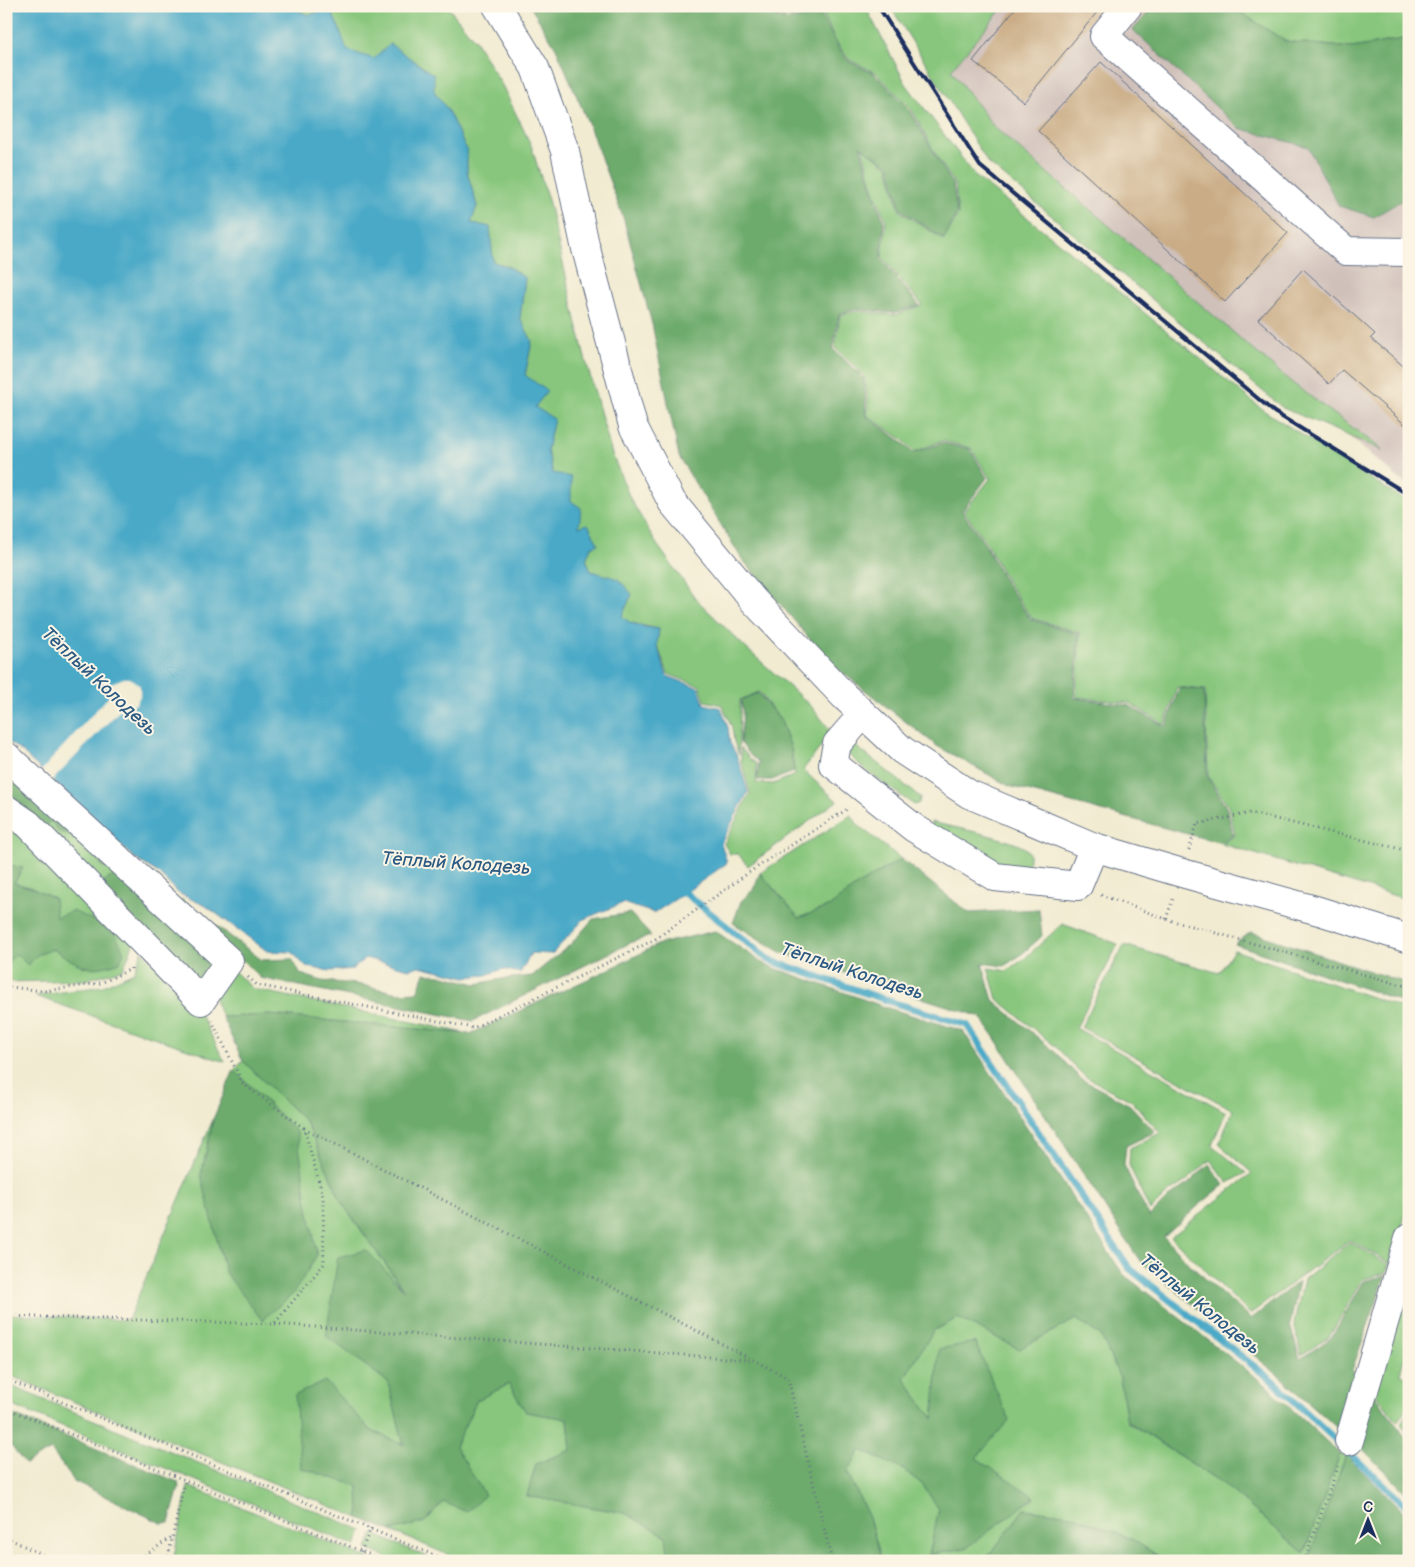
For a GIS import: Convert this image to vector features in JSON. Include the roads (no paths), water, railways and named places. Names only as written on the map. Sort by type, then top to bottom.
[{"type":"main road","points":[[497,6],[535,68],[565,151],[585,245],[633,426],[672,502],[754,601],[844,696],[902,750],[969,794],[1094,847],[1409,939]]},
{"type":"main road","points":[[1128,6],[1104,36],[1346,251],[1409,252]]},
{"type":"main road","points":[[863,714],[837,744],[833,764],[914,828],[995,877],[1078,886],[1094,847]]},
{"type":"main road","points":[[6,756],[229,961],[202,1001],[28,824],[6,809]]},
{"type":"main road","points":[[1345,1450],[1409,1238]]},
{"type":"water","points":[[6,6],[296,6],[297,10],[309,15],[330,9],[347,50],[374,59],[390,44],[434,75],[434,91],[447,109],[467,151],[467,172],[477,206],[471,223],[490,227],[493,262],[507,266],[525,278],[520,318],[532,341],[525,375],[547,391],[535,407],[554,419],[547,450],[553,473],[571,477],[571,501],[581,508],[579,527],[588,524],[598,544],[591,547],[586,559],[591,571],[618,579],[632,594],[622,616],[639,626],[659,629],[657,645],[667,676],[699,688],[704,704],[721,708],[728,727],[730,743],[737,756],[748,792],[721,843],[727,863],[654,913],[623,903],[584,919],[552,954],[531,953],[520,973],[503,969],[486,975],[465,977],[419,966],[409,969],[365,958],[353,969],[330,971],[306,967],[292,952],[267,951],[206,906],[178,893],[157,872],[134,858],[21,751],[6,740]]},
{"type":"waterway","name":"Тёплый Колодезь","points":[[676,893],[685,893],[769,960],[895,1003],[967,1025],[1129,1268],[1274,1382],[1409,1509]]},
{"type":"railway","points":[[878,6],[980,166],[1274,412],[1409,495]]}]
